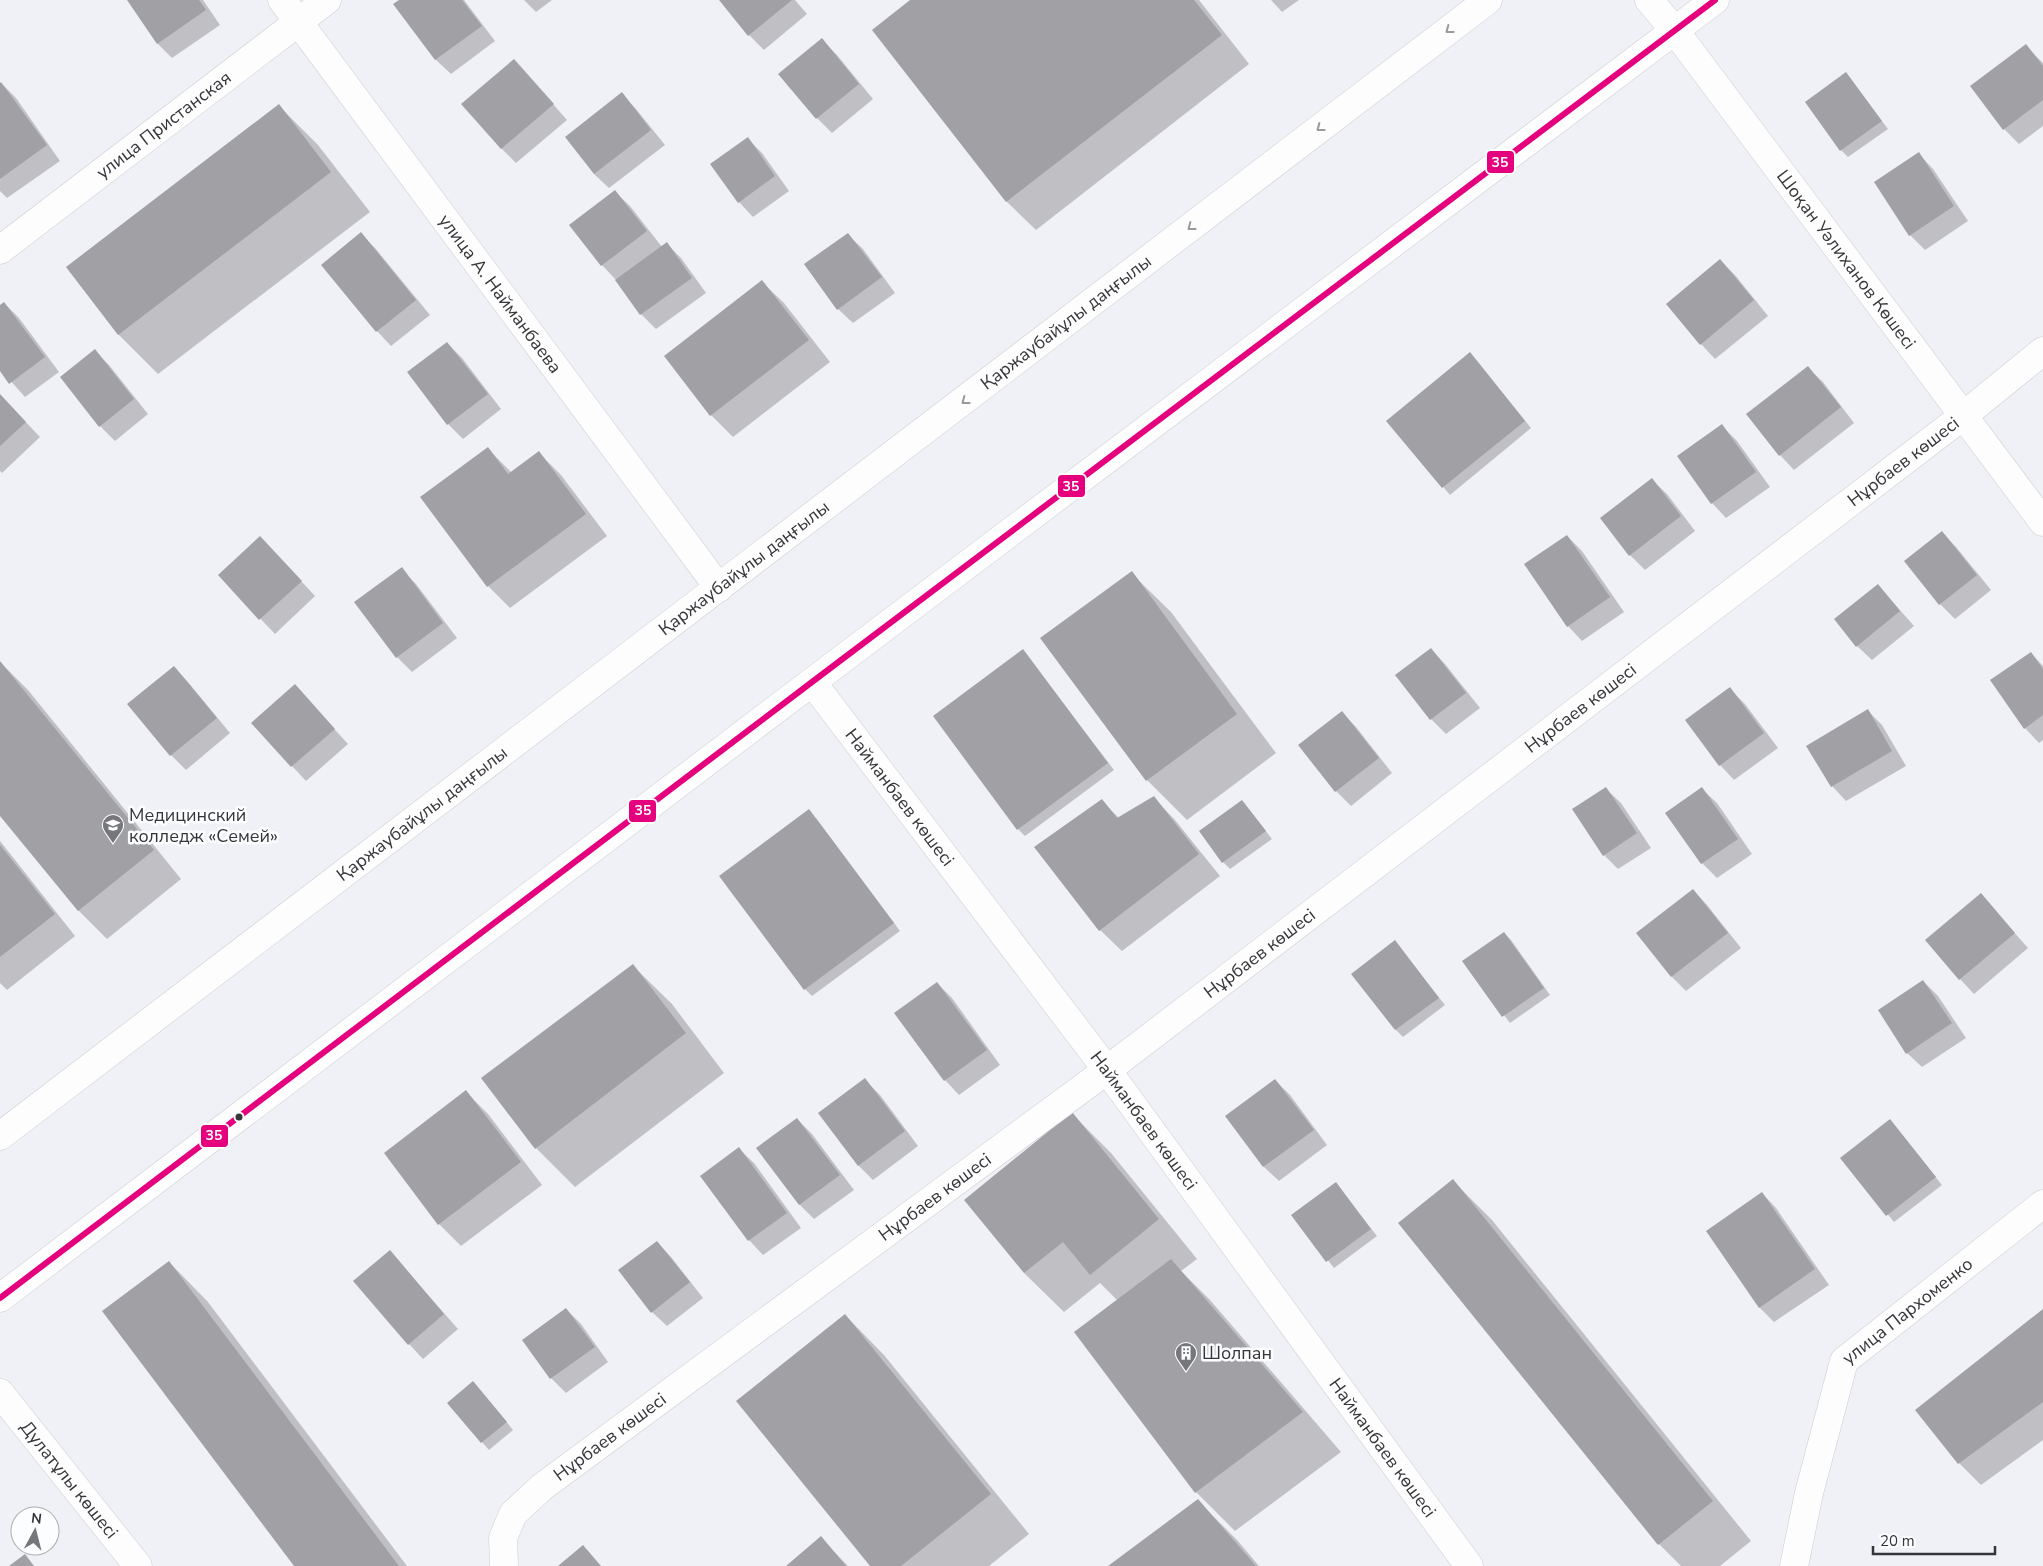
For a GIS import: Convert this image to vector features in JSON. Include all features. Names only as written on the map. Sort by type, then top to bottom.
[{"type":"main road","name":"улица А. Найманбаева","points":[[282,0],[719,588]]},
{"type":"main road","name":"улица Пристанская","points":[[0,250],[327,0]]},
{"type":"main road","name":"Қаржаубайұлы даңғылы","points":[[0,1136],[1488,0]]},
{"type":"main road","name":"Шоқан Уәлиханов Көшесі","points":[[1649,0],[1675,31],[2043,522]]},
{"type":"main road","points":[[0,1298],[1715,0]]},
{"type":"main road","name":"Нұрбаев көшесі","points":[[504,1566],[503,1538],[513,1514],[542,1487],[1107,1070],[1963,416],[2043,351]]},
{"type":"main road","name":"Найманбаев көшесі","points":[[812,682],[1107,1070],[1469,1566]]},
{"type":"main road","name":"улица Пархоменко","points":[[1794,1566],[1809,1493],[1844,1360],[2043,1204]]},
{"type":"main road","name":"Дулатұлы көшесі","points":[[0,1393],[138,1566]]},
{"type":"building","points":[[127,0],[199,0],[206,10],[157,44]]},
{"type":"building","points":[[399,0],[462,0],[482,26],[435,60],[393,4]]},
{"type":"building","points":[[719,0],[792,0],[748,36]]},
{"type":"building","points":[[910,0],[1194,0],[1222,35],[1006,202],[872,30]]},
{"type":"building","points":[[822,38],[859,84],[816,119],[778,74]]},
{"type":"building","points":[[2026,44],[2043,66],[2043,100],[2003,130],[1970,86]]},
{"type":"building","points":[[514,59],[554,104],[501,149],[461,104]]},
{"type":"building","points":[[1846,72],[1882,121],[1840,151],[1805,102]]},
{"type":"building","points":[[0,83],[47,145],[0,179]]},
{"type":"building","points":[[622,92],[651,130],[594,174],[565,137]]},
{"type":"building","points":[[279,104],[331,172],[118,335],[66,267]]},
{"type":"building","points":[[748,137],[775,176],[738,203],[710,164]]},
{"type":"building","points":[[1919,152],[1954,206],[1909,236],[1874,182]]},
{"type":"building","points":[[615,190],[647,231],[601,266],[569,225]]},
{"type":"building","points":[[361,232],[416,300],[376,332],[321,265]]},
{"type":"building","points":[[848,233],[882,277],[837,310],[804,264]]},
{"type":"building","points":[[667,242],[692,278],[640,315],[615,280]]},
{"type":"building","points":[[1720,259],[1754,300],[1700,345],[1666,304]]},
{"type":"building","points":[[762,280],[809,340],[710,416],[664,356]]},
{"type":"building","points":[[4,302],[45,357],[9,384],[0,371],[0,305]]},
{"type":"building","points":[[447,342],[488,394],[447,425],[407,372]]},
{"type":"building","points":[[95,349],[134,399],[99,427],[60,377]]},
{"type":"building","points":[[1470,352],[1525,421],[1442,488],[1386,421]]},
{"type":"building","points":[[1808,366],[1841,407],[1779,456],[1746,414]]},
{"type":"building","points":[[0,394],[26,422],[0,446]]},
{"type":"building","points":[[1722,424],[1756,472],[1711,504],[1677,456]]},
{"type":"building","points":[[488,447],[508,474],[539,451],[586,514],[487,587],[420,497]]},
{"type":"building","points":[[1652,478],[1681,516],[1629,556],[1600,518]]},
{"type":"building","points":[[1942,531],[1977,575],[1939,605],[1904,561]]},
{"type":"building","points":[[1567,535],[1610,597],[1567,627],[1524,564]]},
{"type":"building","points":[[260,536],[302,581],[259,620],[218,575]]},
{"type":"building","points":[[402,567],[443,623],[396,658],[354,602]]},
{"type":"building","points":[[1132,571],[1237,714],[1146,781],[1040,638]]},
{"type":"building","points":[[1878,584],[1900,611],[1856,647],[1834,619]]},
{"type":"building","points":[[1431,648],[1466,693],[1430,720],[1395,675]]},
{"type":"building","points":[[1023,649],[1108,763],[1017,830],[933,716]]},
{"type":"building","points":[[2031,652],[2043,669],[2043,715],[2024,729],[1990,680]]},
{"type":"building","points":[[0,661],[154,850],[78,911],[0,816]]},
{"type":"building","points":[[174,666],[217,718],[170,756],[127,704]]},
{"type":"building","points":[[295,684],[335,729],[291,767],[251,723]]},
{"type":"building","points":[[1730,687],[1764,733],[1719,766],[1685,720]]},
{"type":"building","points":[[1868,709],[1892,751],[1831,787],[1806,746]]},
{"type":"building","points":[[1342,711],[1379,758],[1335,792],[1298,745]]},
{"type":"building","points":[[1606,787],[1637,833],[1603,856],[1572,809]]},
{"type":"building","points":[[1702,787],[1738,839],[1701,864],[1665,813]]},
{"type":"building","points":[[1154,796],[1199,854],[1099,931],[1034,847],[1102,799],[1117,818]]},
{"type":"building","points":[[1242,800],[1266,831],[1222,863],[1199,831]]},
{"type":"building","points":[[809,809],[894,923],[804,990],[719,876]]},
{"type":"building","points":[[0,845],[55,914],[0,957]]},
{"type":"building","points":[[1693,889],[1728,933],[1671,977],[1636,933]]},
{"type":"building","points":[[1981,893],[2015,933],[1959,980],[1925,940]]},
{"type":"building","points":[[1504,932],[1544,988],[1502,1017],[1462,961]]},
{"type":"building","points":[[1395,940],[1439,998],[1395,1030],[1351,974]]},
{"type":"building","points":[[633,964],[686,1033],[535,1149],[481,1078]]},
{"type":"building","points":[[1923,980],[1952,1023],[1906,1054],[1878,1010]]},
{"type":"building","points":[[937,982],[987,1050],[944,1081],[894,1013]]},
{"type":"building","points":[[865,1078],[905,1131],[858,1166],[818,1113]]},
{"type":"building","points":[[1275,1079],[1314,1130],[1263,1167],[1225,1116]]},
{"type":"building","points":[[466,1090],[521,1162],[438,1225],[384,1153]]},
{"type":"building","points":[[1072,1112],[1159,1219],[1090,1275],[1063,1242],[1024,1273],[964,1200]]},
{"type":"building","points":[[797,1118],[840,1175],[799,1205],[756,1148]]},
{"type":"building","points":[[1890,1119],[1936,1177],[1886,1216],[1840,1158]]},
{"type":"building","points":[[739,1147],[787,1213],[748,1241],[700,1176]]},
{"type":"building","points":[[1453,1179],[1713,1501],[1658,1545],[1398,1223]]},
{"type":"building","points":[[1336,1182],[1371,1229],[1326,1262],[1291,1215]]},
{"type":"building","points":[[1762,1192],[1815,1269],[1759,1308],[1706,1231]]},
{"type":"building","points":[[657,1241],[690,1282],[651,1313],[618,1270]]},
{"type":"building","points":[[390,1250],[444,1314],[408,1345],[353,1281]]},
{"type":"building","name":"Шолпан","points":[[1171,1259],[1303,1412],[1195,1493],[1074,1332]]},
{"type":"building","points":[[169,1261],[399,1566],[294,1566],[102,1311]]},
{"type":"building","points":[[566,1308],[595,1347],[550,1379],[522,1340]]},
{"type":"building","points":[[2043,1309],[2043,1402],[1958,1464],[1915,1410]]},
{"type":"building","points":[[845,1314],[991,1494],[901,1566],[870,1566],[736,1401]]},
{"type":"building","points":[[473,1381],[507,1422],[481,1443],[447,1403]]},
{"type":"building","points":[[1198,1499],[1256,1566],[1108,1566]]},
{"type":"building","points":[[821,1536],[846,1566],[786,1566]]},
{"type":"building","points":[[583,1545],[601,1566],[558,1566]]},
{"type":"building","points":[[22,1556],[26,1556],[34,1566],[9,1566]]},
{"type":"transit line","name":"35","points":[[0,1298],[1715,0]]},
{"type":"place","name":"Медицинский колледж «Семей»","points":[[113,844]]},
{"type":"place","name":"Шолпан","points":[[1186,1372]]}]
